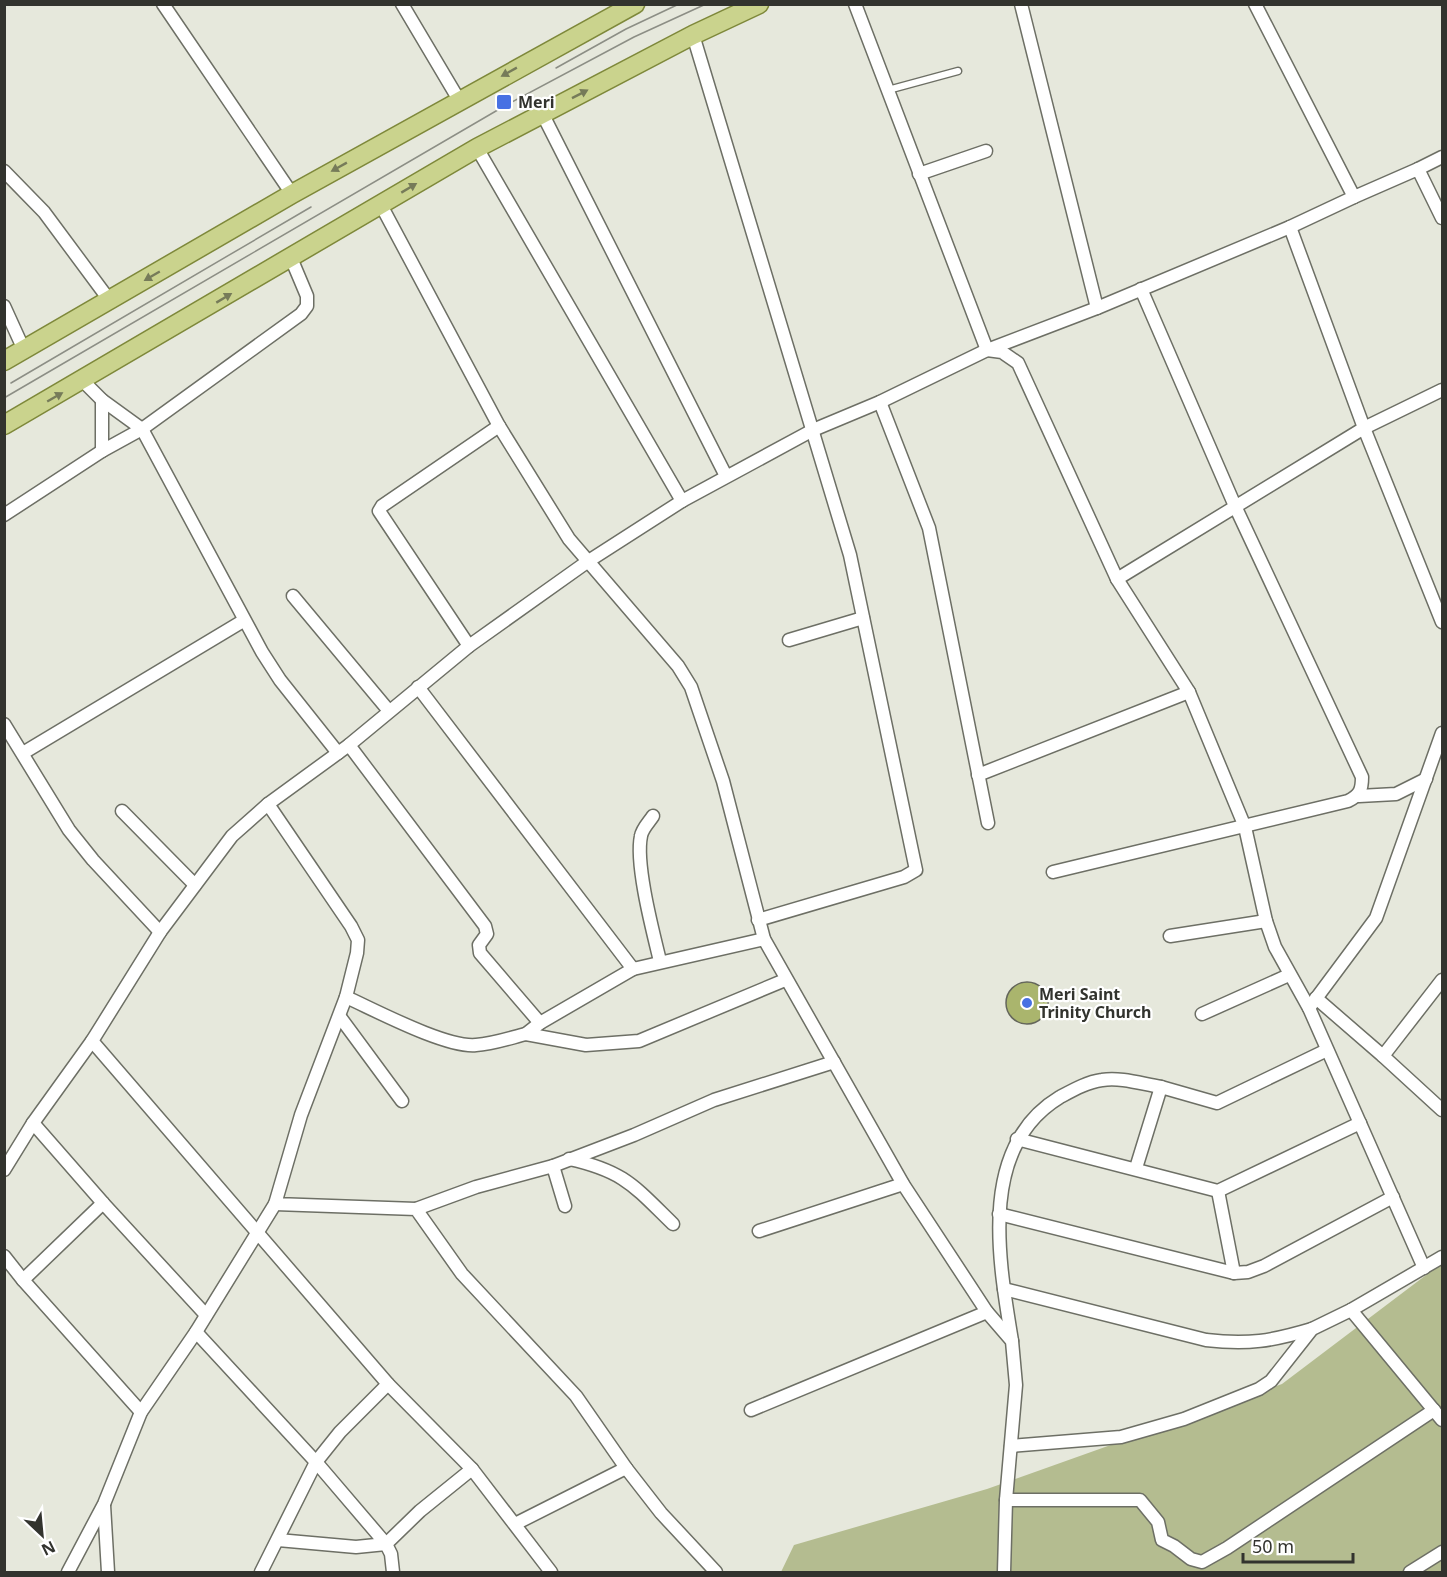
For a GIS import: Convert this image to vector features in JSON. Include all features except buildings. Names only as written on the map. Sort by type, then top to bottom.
[{"type":"main road","points":[[4,361],[292,194],[635,4]]},
{"type":"main road","points":[[4,425],[83,381],[477,148],[693,35],[759,4]]},
{"type":"street","points":[[163,4],[292,194]]},
{"type":"street","points":[[402,4],[459,100]]},
{"type":"street","points":[[855,4],[987,350]]},
{"type":"street","points":[[1021,4],[1097,308]]},
{"type":"street","points":[[1255,4],[1354,197]]},
{"type":"street","points":[[693,35],[850,555],[916,870],[904,877],[758,920]]},
{"type":"street","points":[[542,113],[726,476]]},
{"type":"street","points":[[477,148],[682,501]]},
{"type":"street","points":[[920,174],[986,150]]},
{"type":"street","points":[[4,1170],[33,1123],[92,1041],[160,932],[232,837],[268,804],[349,745],[469,646],[587,562],[682,501],[813,430],[880,402],[987,350],[1097,308],[1290,227],[1443,157]]},
{"type":"street","points":[[1418,169],[1443,218]]},
{"type":"street","points":[[4,171],[44,212],[110,301]]},
{"type":"street","points":[[381,205],[499,426],[569,539],[678,666],[691,687],[723,781],[764,939],[785,980],[903,1184],[987,1312],[1012,1341]]},
{"type":"street","points":[[1290,227],[1364,428],[1443,622]]},
{"type":"street","points":[[4,515],[102,451],[142,429],[307,306],[307,296],[291,258]]},
{"type":"street","points":[[1141,289],[1235,506],[1362,777],[1359,796]]},
{"type":"street","points":[[4,306],[24,350]]},
{"type":"street","points":[[987,350],[1002,352],[1018,363],[1117,579],[1189,692],[1245,827],[1266,921],[1289,975],[1313,1003],[1383,1056],[1443,1110]]},
{"type":"street","points":[[83,381],[102,400],[142,429],[243,621],[280,680],[338,753]]},
{"type":"street","points":[[1117,579],[1364,428],[1443,390]]},
{"type":"street","points":[[102,400],[102,451]]},
{"type":"street","points":[[880,402],[929,528],[988,823]]},
{"type":"street","points":[[469,646],[379,511],[382,506],[499,426]]},
{"type":"street","points":[[293,596],[389,711]]},
{"type":"street","points":[[789,640],[863,618]]},
{"type":"street","points":[[23,753],[243,621]]},
{"type":"street","points":[[418,687],[633,969]]},
{"type":"street","points":[[978,775],[1189,692]]},
{"type":"street","points":[[4,723],[69,830],[93,860],[160,932]]},
{"type":"street","points":[[1313,1003],[1376,918],[1443,733]]},
{"type":"street","points":[[349,745],[488,930],[479,945],[480,953],[540,1023]]},
{"type":"street","points":[[1053,872],[1245,827],[1348,801],[1359,796],[1396,794],[1426,780]]},
{"type":"street","points":[[68,1572],[104,1504],[141,1412],[196,1332],[275,1204],[302,1115],[346,997],[358,940],[351,926],[268,804]]},
{"type":"street","points":[[122,811],[195,885]]},
{"type":"street","points":[[653,816],[642,833],[640,847],[649,912],[660,961]]},
{"type":"street","points":[[1170,936],[1266,921]]},
{"type":"street","points":[[526,1034],[540,1023],[633,969],[764,939]]},
{"type":"street","points":[[1202,1014],[1289,975]]},
{"type":"street","points":[[346,997],[401,1023],[461,1044],[476,1046],[526,1034],[586,1045],[639,1041],[785,980]]},
{"type":"street","points":[[1383,1056],[1443,980]]},
{"type":"street","points":[[1313,1003],[1327,1050],[1424,1268]]},
{"type":"street","points":[[340,1017],[402,1101]]},
{"type":"street","points":[[92,1041],[388,1384],[472,1469],[551,1572]]},
{"type":"street","points":[[1004,1572],[1006,1500],[1016,1385],[1004,1289],[999,1214],[1017,1139],[1035,1116],[1053,1102],[1092,1082],[1113,1079],[1161,1087],[1217,1103],[1327,1050]]},
{"type":"street","points":[[275,1204],[416,1209],[476,1187],[553,1166],[634,1135],[714,1100],[834,1062]]},
{"type":"street","points":[[1136,1168],[1161,1087]]},
{"type":"street","points":[[33,1123],[206,1315]]},
{"type":"street","points":[[1017,1139],[1218,1191],[1360,1123]]},
{"type":"street","points":[[568,1159],[615,1172],[673,1224]]},
{"type":"street","points":[[553,1166],[565,1206]]},
{"type":"street","points":[[759,1231],[903,1184]]},
{"type":"street","points":[[1218,1191],[1234,1273]]},
{"type":"street","points":[[999,1214],[1234,1273],[1248,1272],[1264,1266],[1393,1197]]},
{"type":"street","points":[[23,1280],[103,1203]]},
{"type":"street","points":[[416,1209],[462,1274],[576,1396],[626,1468],[662,1513],[716,1572]]},
{"type":"street","points":[[4,1257],[141,1412]]},
{"type":"street","points":[[1004,1289],[1206,1340],[1247,1343],[1275,1341],[1312,1329],[1351,1311],[1443,1257]]},
{"type":"street","points":[[1351,1311],[1443,1420]]},
{"type":"street","points":[[751,1410],[987,1312]]},
{"type":"street","points":[[1011,1446],[1121,1437],[1184,1419],[1259,1389],[1271,1381],[1312,1329]]},
{"type":"street","points":[[196,1332],[316,1462],[386,1544],[391,1554],[393,1572]]},
{"type":"street","points":[[261,1572],[316,1462],[340,1432],[388,1384]]},
{"type":"street","points":[[1006,1500],[1140,1500],[1158,1522],[1162,1540],[1191,1559],[1202,1562],[1227,1548],[1434,1410]]},
{"type":"street","points":[[515,1524],[626,1468]]},
{"type":"street","points":[[278,1540],[356,1547],[386,1544],[420,1511],[472,1469]]},
{"type":"street","points":[[104,1504],[108,1572]]},
{"type":"street","points":[[1410,1572],[1443,1552]]},
{"type":"lane","points":[[887,90],[958,71]]},
{"type":"green space","points":[[1442,1263],[1442,1572],[781,1572],[794,1545],[987,1489],[1282,1384]]},
{"type":"tram line","points":[[556,68],[626,29],[679,4]]},
{"type":"tram line","points":[[4,398],[508,104],[634,37],[706,4]]},
{"type":"tram line","points":[[11,383],[311,207]]},
{"type":"place","name":"Meri","points":[[504,102]]},
{"type":"place","name":"Meri Saint Trinity Church","points":[[1027,1003]]}]
